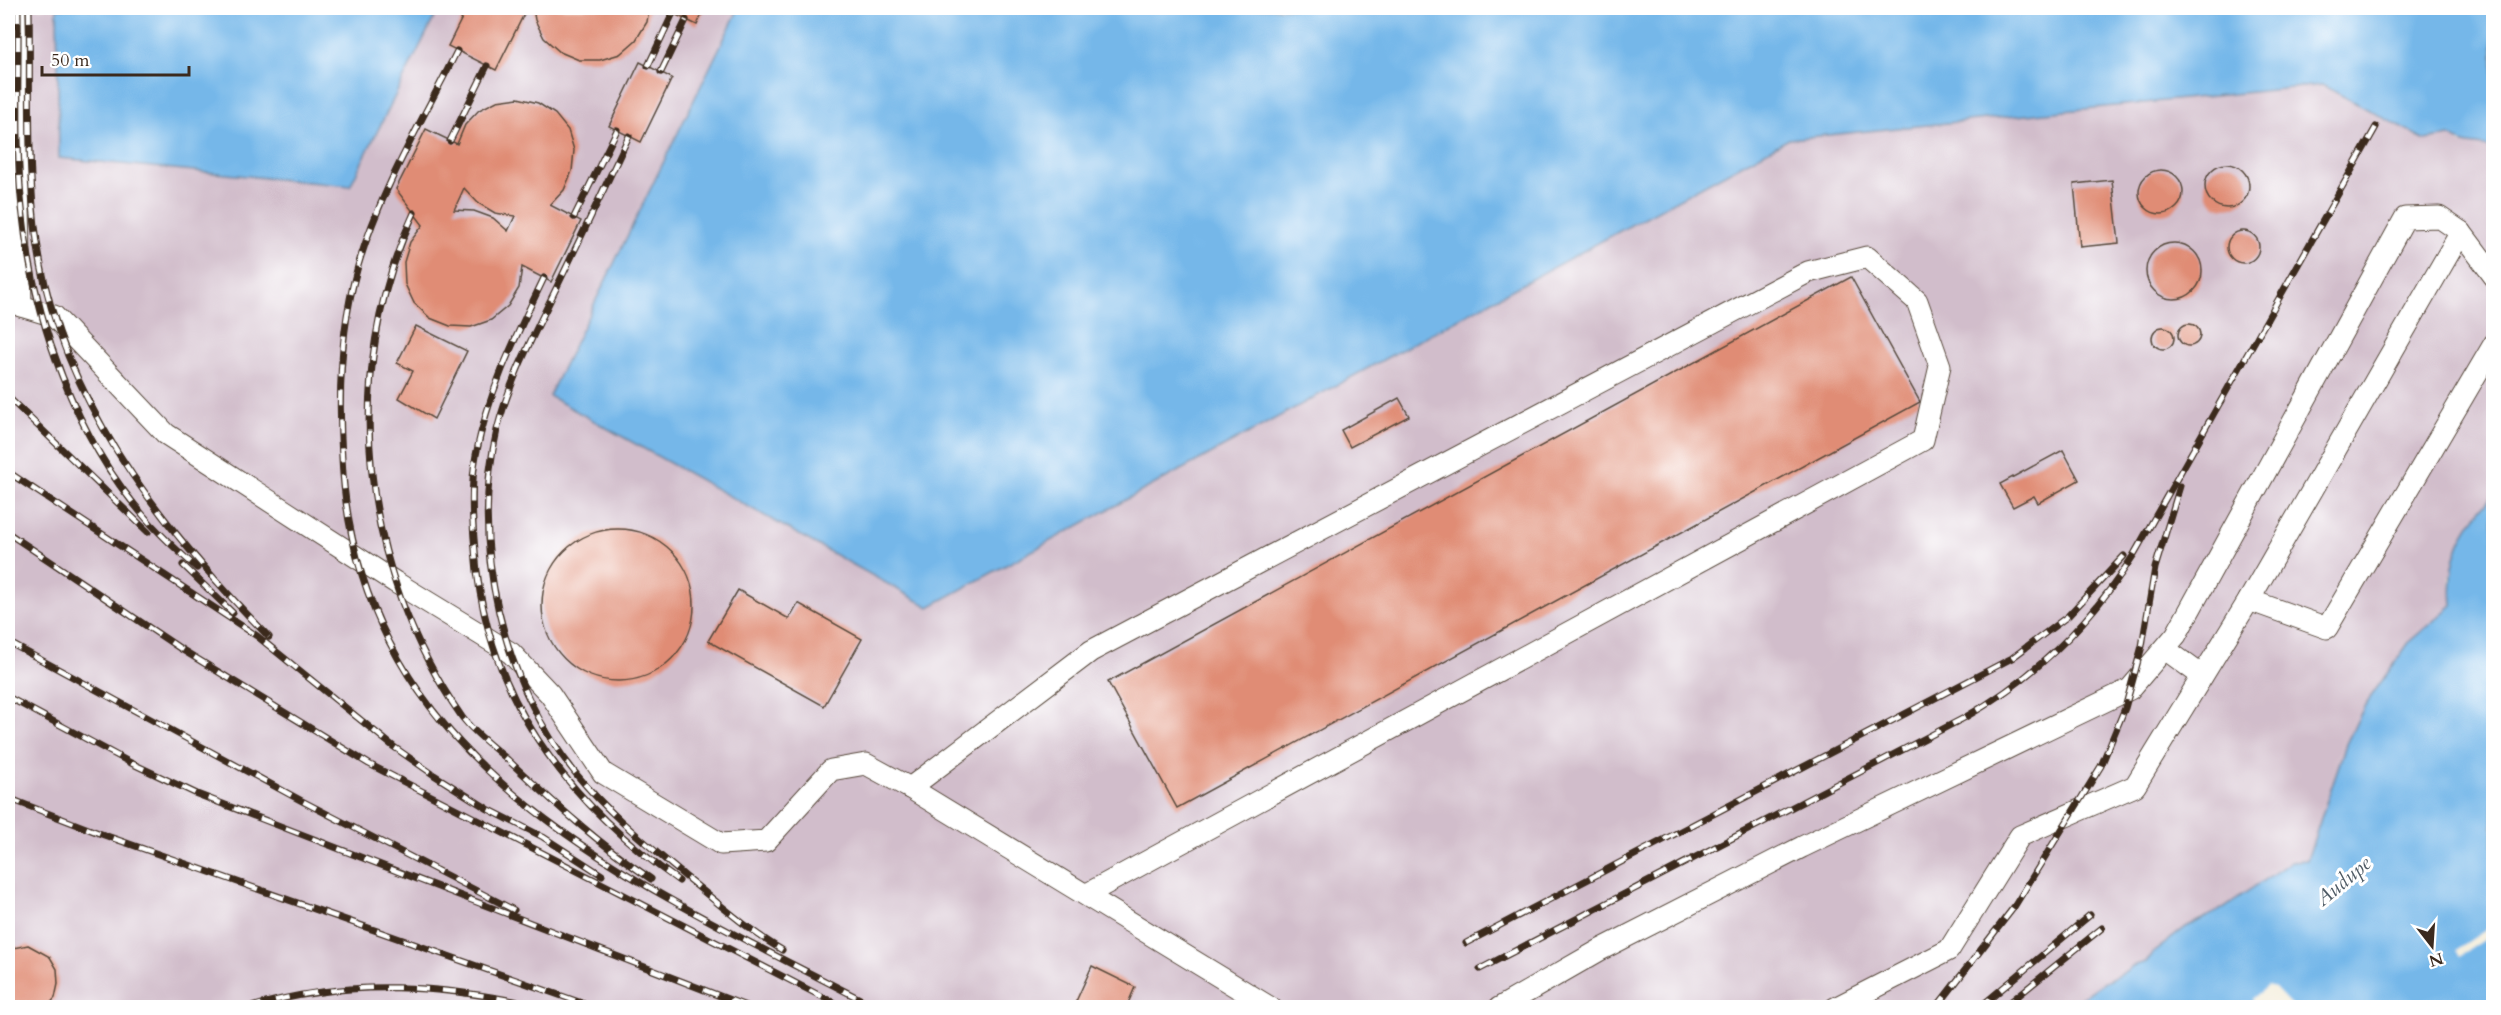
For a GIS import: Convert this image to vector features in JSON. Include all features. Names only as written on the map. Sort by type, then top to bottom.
[{"type":"lane","points":[[15,8],[14,302],[54,316],[166,434],[429,604],[511,653],[550,694],[603,773],[721,844],[766,841],[831,770],[866,764],[1087,894],[1271,1008]]},
{"type":"lane","points":[[1499,1008],[1599,950],[1802,847],[2130,689],[2176,635],[2405,218],[2439,218],[2462,232],[2493,276]]},
{"type":"lane","points":[[1835,1008],[1949,950],[2020,836],[2135,786],[2248,600],[2462,232]]},
{"type":"lane","points":[[910,788],[1090,651],[1808,272],[1867,257],[1917,301],[1940,366],[1923,440],[1087,894]]},
{"type":"lane","points":[[2248,600],[2327,628],[2493,344]]},
{"type":"lane","points":[[2165,649],[2202,676]]},
{"type":"shaded area","points":[[8,8],[57,8],[59,158],[349,186],[439,8],[739,8],[549,396],[1225,446],[1789,139],[2322,85],[2425,140],[2450,136],[2461,144],[2482,144],[2493,148],[2493,495],[2474,517],[2450,577],[2452,605],[2410,641],[2365,705],[2346,744],[2306,861],[2292,861],[2220,910],[2186,927],[2154,952],[2146,962],[2132,966],[2126,972],[2103,983],[2067,1007],[8,1007]]},
{"type":"water","points":[[57,8],[439,8],[350,186],[59,158]]},
{"type":"water","points":[[739,8],[2493,8],[2493,148],[2466,143],[2450,136],[2425,140],[2322,85],[1789,139],[929,607],[549,396]]},
{"type":"water","name":"Audupe","points":[[2493,495],[2493,1007],[2067,1008],[2132,966],[2146,962],[2154,952],[2186,927],[2220,910],[2292,861],[2307,860],[2346,744],[2365,705],[2410,641],[2452,605],[2452,572],[2459,545],[2473,520]]},
{"type":"pier","points":[[2493,925],[2493,934],[2460,956],[2456,950]]},
{"type":"pier","points":[[2268,986],[2275,988],[2293,1007],[2254,1007],[2252,999]]},
{"type":"building","points":[[467,8],[527,8],[496,70],[448,46]]},
{"type":"building","points":[[533,8],[649,8],[647,22],[636,40],[620,54],[600,60],[579,60],[560,52],[544,38],[535,20]]},
{"type":"building","points":[[662,8],[705,8],[697,25]]},
{"type":"building","points":[[640,62],[672,78],[641,142],[609,126]]},
{"type":"building","points":[[518,98],[538,103],[555,114],[568,130],[574,150],[572,171],[564,190],[550,205],[581,221],[551,282],[522,267],[519,288],[508,306],[491,320],[471,327],[450,326],[430,318],[414,303],[405,284],[404,262],[410,242],[423,225],[396,189],[426,129],[457,144],[465,125],[479,110],[497,101]],"holes":[[[464,188],[478,203],[495,213],[515,216],[508,231],[493,218],[474,211],[454,210]]]},
{"type":"building","points":[[2227,164],[2236,165],[2243,170],[2248,177],[2248,195],[2243,202],[2236,207],[2227,208],[2218,207],[2211,202],[2206,195],[2205,186],[2206,177],[2211,170],[2218,165]]},
{"type":"building","points":[[2161,170],[2170,171],[2177,176],[2182,183],[2182,201],[2177,208],[2170,213],[2161,214],[2152,213],[2145,208],[2140,201],[2139,192],[2140,183],[2145,176],[2152,171]]},
{"type":"building","points":[[2112,180],[2119,243],[2080,247],[2074,184]]},
{"type":"building","points":[[2243,231],[2255,235],[2259,247],[2255,259],[2243,263],[2231,259],[2227,247],[2231,235]]},
{"type":"building","points":[[2174,243],[2185,245],[2194,251],[2200,260],[2202,271],[2200,282],[2194,291],[2185,297],[2174,299],[2163,297],[2154,291],[2148,282],[2146,271],[2148,260],[2154,251],[2163,245]]},
{"type":"building","points":[[1851,277],[1920,402],[1177,808],[1108,682]]},
{"type":"building","points":[[2185,324],[2193,324],[2200,331],[2200,339],[2193,346],[2185,346],[2178,339],[2178,331]]},
{"type":"building","points":[[416,326],[467,351],[434,419],[399,398],[413,371],[397,363]]},
{"type":"building","points":[[2159,327],[2167,327],[2174,334],[2174,342],[2167,349],[2159,349],[2152,342],[2152,334]]},
{"type":"building","points":[[1399,398],[1409,416],[1350,447],[1341,430]]},
{"type":"building","points":[[2063,450],[2079,480],[2038,503],[2034,496],[2013,507],[2000,484]]},
{"type":"building","points":[[618,529],[647,535],[660,542],[671,552],[681,563],[688,576],[694,605],[688,634],[681,647],[671,658],[660,668],[647,675],[618,681],[589,675],[576,668],[565,658],[555,647],[548,634],[542,605],[548,576],[555,563],[565,552],[576,542],[589,535]]},
{"type":"building","points":[[738,590],[789,619],[798,603],[862,639],[824,706],[708,641]]},
{"type":"building","points":[[28,945],[50,957],[57,969],[58,984],[55,998],[46,1008],[8,1008],[8,949]]},
{"type":"building","points":[[1092,966],[1135,987],[1126,1008],[1073,1008]]},
{"type":"railway","points":[[18,8],[18,133],[22,208],[36,292],[48,334],[62,376],[100,455],[124,491],[151,524],[197,568]]},
{"type":"railway","points":[[29,8],[30,147],[34,216],[45,284],[60,335],[80,384],[133,475],[197,559],[269,637]]},
{"type":"railway","points":[[648,66],[673,13]]},
{"type":"railway","points":[[661,72],[686,20]]},
{"type":"railway","points":[[457,51],[390,183],[367,238],[352,289],[344,337],[340,410],[342,458],[359,567],[398,659],[455,737],[526,804],[607,861],[695,913],[877,1008]]},
{"type":"railway","points":[[450,141],[487,66]]},
{"type":"railway","points":[[1480,969],[1964,718],[2014,685],[2059,648],[2098,604],[2133,556],[2376,127]]},
{"type":"railway","points":[[574,217],[617,130]]},
{"type":"railway","points":[[629,136],[520,364],[497,430],[490,474],[488,520],[491,566],[499,612],[512,656],[529,699],[551,739],[577,775],[602,803],[643,841],[757,934],[782,950]]},
{"type":"railway","points":[[414,213],[390,275],[376,339],[369,405],[372,471],[382,536],[401,599],[428,660],[467,723],[577,822],[651,879]]},
{"type":"railway","points":[[544,278],[495,387],[476,455],[472,514],[482,602],[495,651],[513,696],[537,739],[566,778],[600,815],[637,849],[679,881]]},
{"type":"railway","points":[[8,397],[148,532]]},
{"type":"railway","points":[[8,472],[257,636],[394,747],[434,775],[488,809],[543,837],[602,875]]},
{"type":"railway","points":[[1936,1008],[2014,907],[2101,766],[2125,708],[2142,646],[2155,568],[2180,486]]},
{"type":"railway","points":[[8,533],[181,649],[369,764],[844,1008]]},
{"type":"railway","points":[[1466,943],[2012,658],[2068,616],[2124,556]]},
{"type":"railway","points":[[183,565],[233,613]]},
{"type":"railway","points":[[8,642],[302,801],[514,910]]},
{"type":"railway","points":[[8,697],[131,763],[197,794],[751,1008]]},
{"type":"railway","points":[[8,798],[104,835],[596,1008]]},
{"type":"railway","points":[[1979,1008],[2090,915]]},
{"type":"railway","points":[[2003,1008],[2102,928]]},
{"type":"railway","points":[[248,1008],[285,998],[360,988],[435,990],[510,1000],[547,1008]]},
{"type":"railway","points":[[383,1008],[426,1005],[483,1008]]}]
